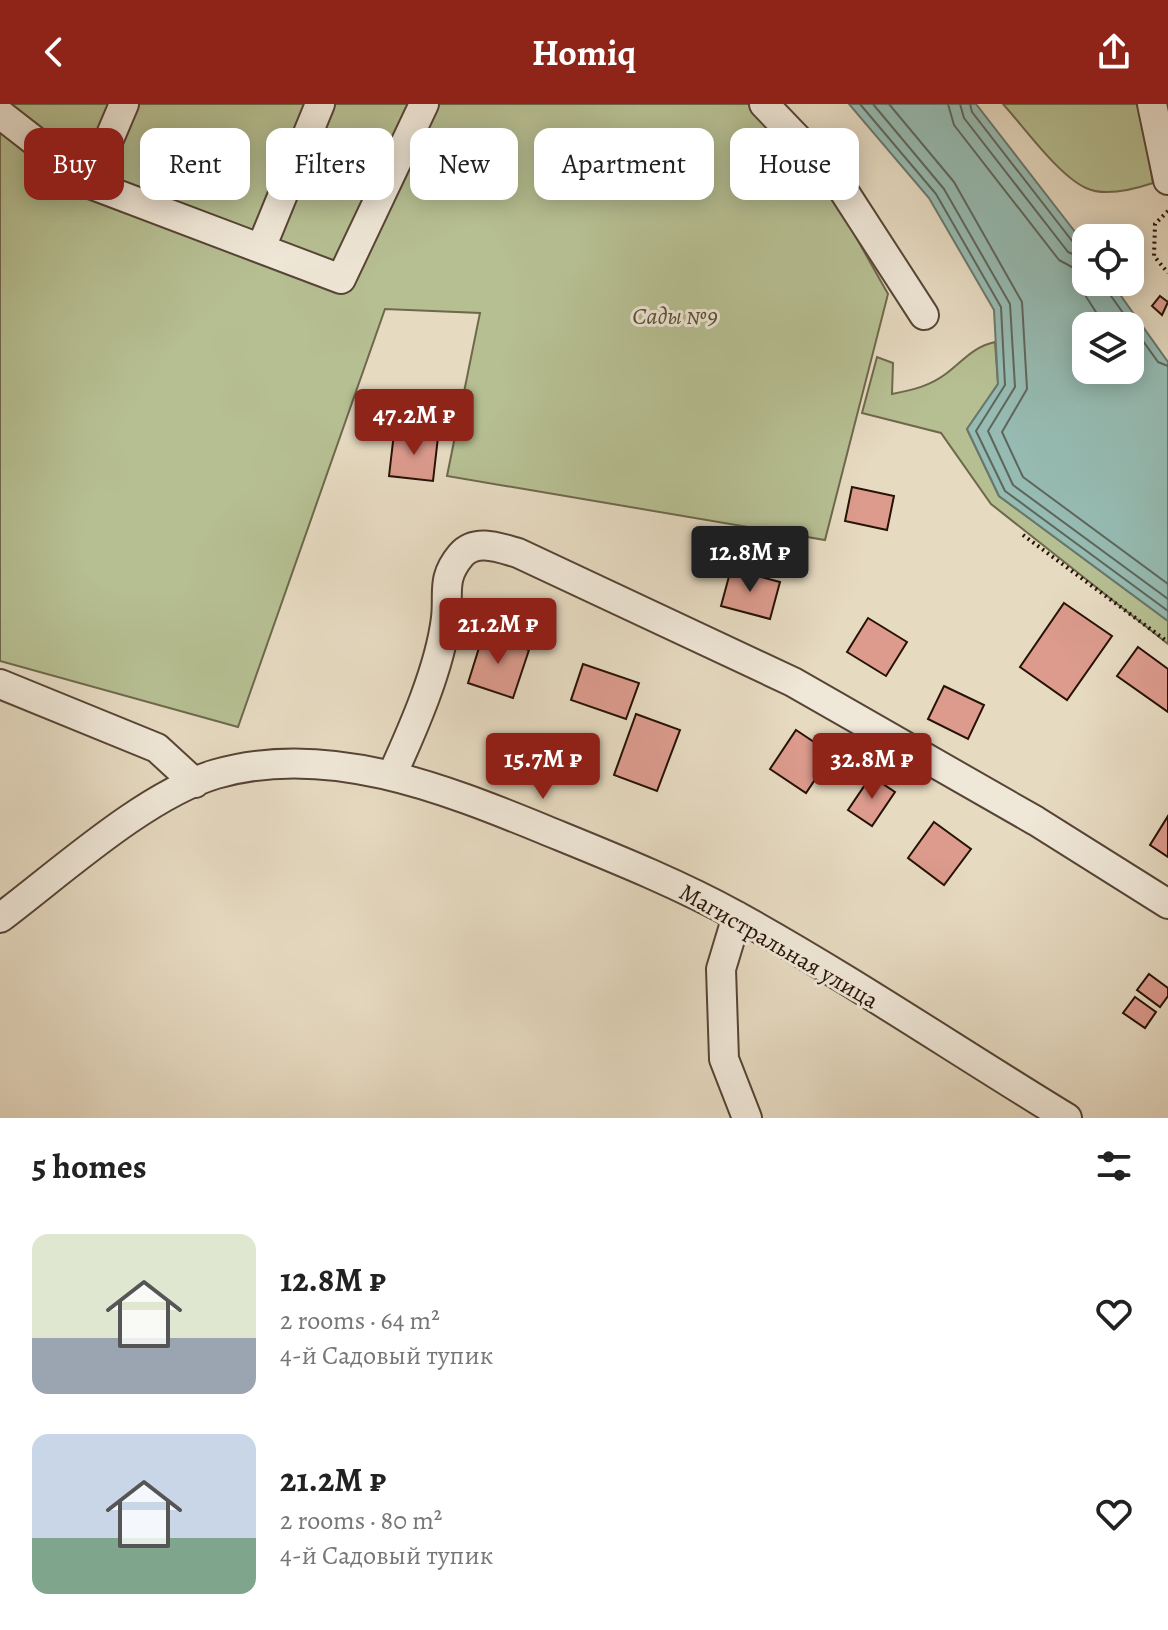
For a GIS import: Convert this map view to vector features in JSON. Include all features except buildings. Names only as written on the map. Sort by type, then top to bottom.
[{"type":"street","points":[[114,128],[124,104]]},
{"type":"street","points":[[261,248],[320,104]]},
{"type":"street","points":[[124,197],[341,279],[424,104]]},
{"type":"street","points":[[764,104],[836,179],[924,315]]},
{"type":"street","points":[[1152,104],[1168,180]]},
{"type":"street","points":[[0,114],[24,133]]},
{"type":"street","points":[[392,775],[419,716],[446,618],[445,584],[463,553],[486,544],[518,553],[793,682],[1036,821],[1168,904]]},
{"type":"street","points":[[0,684],[157,748],[195,783]]},
{"type":"street","name":"Магистральная улица","points":[[0,918],[135,816],[171,793],[215,774],[275,763],[392,775],[465,797],[657,876],[737,916],[1067,1118]]},
{"type":"street","points":[[737,916],[721,969],[724,1059],[747,1118]]},
{"type":"path","points":[[1168,211],[1155,224],[1154,256],[1168,273]]},
{"type":"path","points":[[1023,535],[1168,642]]},
{"type":"green space","name":"Сады №9","points":[[0,104],[781,104],[795,128],[730,128],[730,200],[835,200],[888,294],[825,540],[447,476],[480,313],[385,309],[238,727],[0,661]]},
{"type":"green space","points":[[1003,104],[1168,104],[1168,161],[1150,166],[1153,183],[1129,190],[1094,191],[1064,173]]},
{"type":"green space","points":[[995,342],[998,384],[967,429],[999,496],[1168,621],[1168,644],[991,504],[941,433],[862,413],[877,357],[893,363],[892,394],[934,381],[975,351]]},
{"type":"water","points":[[849,104],[976,104],[1072,228],[1072,296],[1121,296],[1132,312],[1072,312],[1072,384],[1144,384],[1144,328],[1168,362],[1168,621],[999,496],[967,429],[998,384],[994,310],[929,198]]}]
